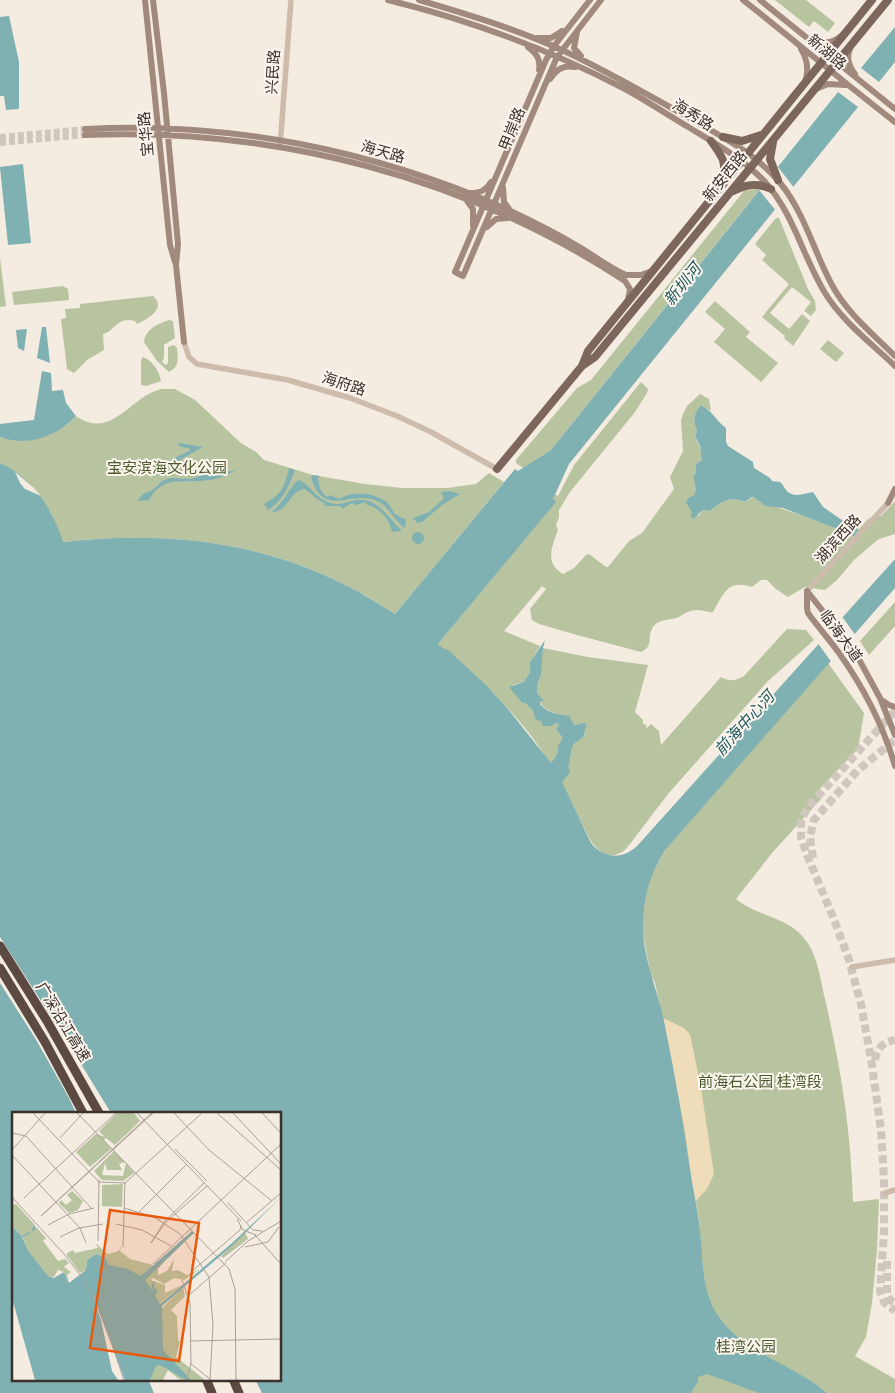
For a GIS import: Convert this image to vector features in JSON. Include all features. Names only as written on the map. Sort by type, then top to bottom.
[{"type":"highway","name":"广深沿江高速","points":[[0,946],[47,1021],[98,1112]]},
{"type":"highway","name":"广深沿江高速","points":[[0,968],[41,1035],[82,1112]]},
{"type":"highway","points":[[206,1380],[212,1393]]},
{"type":"highway","points":[[233,1380],[239,1393]]},
{"type":"main road","name":"宝华路","points":[[145,0],[170,244],[176,265],[184,342]]},
{"type":"main road","name":"宝华路","points":[[153,0],[178,244],[176,265]]},
{"type":"main road","name":"海秀路","points":[[388,0],[465,22],[518,41],[584,69],[627,90],[750,167],[785,209],[830,300],[848,322],[895,366]]},
{"type":"main road","name":"海秀路","points":[[419,0],[468,15],[554,46],[592,64],[723,137],[748,153],[775,175],[793,200],[837,292],[853,315],[895,356]]},
{"type":"main road","name":"甲岸路","points":[[590,0],[554,46],[537,79],[486,204],[455,272],[463,276],[557,57],[601,0]]},
{"type":"main road","name":"新湖路","points":[[742,0],[895,122]]},
{"type":"main road","name":"新湖路","points":[[760,0],[895,109]]},
{"type":"main road","name":"新安西路","points":[[582,366],[588,351],[595,342],[872,0]]},
{"type":"main road","name":"新安西路","points":[[497,469],[582,366],[595,357],[888,0]]},
{"type":"main road","points":[[529,37],[550,38],[571,24]]},
{"type":"main road","points":[[578,29],[574,41],[575,50],[592,64]]},
{"type":"main road","points":[[808,37],[818,42],[830,42],[847,30]]},
{"type":"main road","points":[[518,41],[538,57],[540,64],[537,79]]},
{"type":"main road","points":[[796,42],[808,62],[805,82]]},
{"type":"main road","points":[[852,45],[848,53],[848,61],[858,79]]},
{"type":"main road","points":[[540,94],[559,69],[568,66],[584,69]]},
{"type":"main road","points":[[809,94],[828,84],[849,87]]},
{"type":"main road","name":"海天路","points":[[85,132],[120,127],[158,132],[229,133],[378,163],[493,207],[579,253],[625,281],[630,289],[627,304]]},
{"type":"main road","points":[[723,137],[745,141],[763,135]]},
{"type":"main road","points":[[775,136],[770,156],[775,175]]},
{"type":"main road","points":[[711,141],[725,163],[722,184]]},
{"type":"main road","points":[[459,193],[482,192],[489,186],[501,166]]},
{"type":"main road","points":[[504,181],[504,202],[514,213]]},
{"type":"main road","points":[[728,194],[747,185],[766,186]]},
{"type":"main road","points":[[459,193],[473,209],[472,234]]},
{"type":"main road","name":"海天路","points":[[493,207],[514,213],[566,240],[626,275],[641,276],[653,271]]},
{"type":"main road","points":[[480,236],[489,224],[496,219],[508,218],[518,221]]},
{"type":"main road","points":[[595,342],[602,348]]},
{"type":"main road","name":"湖滨西路","points":[[888,503],[895,489]]},
{"type":"main road","name":"湖滨西路","points":[[888,503],[895,497]]},
{"type":"main road","name":"临海大道","points":[[807,591],[849,642],[871,679],[894,731]]},
{"type":"main road","name":"临海大道","points":[[807,591],[807,608],[814,621],[837,650],[875,711],[895,766]]},
{"type":"main road","points":[[880,698],[885,703],[895,707]]},
{"type":"main road","points":[[885,736],[894,731]]},
{"type":"main road","points":[[888,744],[894,731]]},
{"type":"street","name":"兴民路","points":[[280,143],[291,0]]},
{"type":"street","name":"海府路","points":[[184,342],[189,358],[197,364],[288,380],[350,398],[390,413],[431,432],[497,469]]},
{"type":"street","name":"湖滨西路","points":[[807,591],[888,503]]},
{"type":"street","points":[[852,967],[895,960]]},
{"type":"green space","points":[[775,0],[806,0],[835,23],[828,32],[814,21],[809,27]]},
{"type":"green space","points":[[758,189],[551,450],[523,468],[516,463],[516,460],[577,388],[591,380],[744,191]]},
{"type":"green space","points":[[776,218],[779,218],[808,289],[815,301],[816,310],[811,316],[804,311],[811,302],[792,287],[770,313],[789,329],[802,314],[810,321],[793,346],[784,338],[785,336],[762,317],[789,284],[762,260],[766,255],[755,244]]},
{"type":"green space","points":[[0,258],[6,306],[0,307]]},
{"type":"green space","points":[[63,286],[68,289],[69,300],[14,305],[12,292]]},
{"type":"green space","points":[[153,296],[157,300],[158,305],[151,316],[137,324],[135,321],[129,320],[120,322],[103,334],[104,350],[87,360],[74,373],[67,369],[61,319],[66,318],[65,309],[80,308],[80,304]]},
{"type":"green space","points":[[715,301],[750,332],[746,337],[778,363],[761,382],[714,342],[725,329],[705,312]]},
{"type":"green space","points":[[169,320],[173,321],[175,338],[164,345],[164,358],[162,362],[166,365],[168,363],[168,347],[174,345],[177,348],[178,359],[177,365],[169,372],[157,361],[144,342],[150,330]]},
{"type":"green space","points":[[828,340],[844,353],[836,362],[820,349]]},
{"type":"green space","points":[[143,357],[155,367],[161,381],[146,386],[141,385],[141,360]]},
{"type":"green space","points":[[641,382],[648,389],[635,412],[570,492],[559,510],[556,525],[558,530],[552,548],[551,560],[557,570],[563,574],[574,568],[589,554],[608,567],[629,541],[642,533],[674,489],[670,477],[683,451],[681,420],[687,406],[700,394],[709,399],[711,411],[701,405],[694,418],[697,431],[695,436],[701,450],[702,460],[696,464],[696,475],[693,476],[696,490],[687,505],[698,516],[703,510],[710,511],[730,499],[744,502],[753,498],[823,523],[845,535],[855,536],[868,519],[881,516],[895,501],[895,534],[879,539],[874,543],[854,560],[837,580],[825,590],[805,587],[788,597],[767,580],[761,580],[752,587],[737,585],[727,590],[713,612],[692,611],[654,625],[649,645],[641,652],[539,624],[532,620],[530,609],[546,589],[542,586],[504,631],[540,646],[533,658],[530,672],[524,682],[513,685],[511,688],[522,703],[525,703],[533,711],[535,716],[559,724],[556,730],[563,738],[558,748],[568,766],[572,746],[576,741],[583,738],[587,724],[573,725],[566,716],[549,711],[540,703],[543,701],[537,693],[543,648],[588,657],[648,665],[635,712],[643,720],[643,724],[647,728],[651,724],[659,731],[661,745],[721,677],[732,680],[744,676],[787,629],[806,630],[814,640],[767,682],[668,794],[624,851],[613,856],[602,853],[592,843],[555,772],[539,746],[515,716],[489,689],[438,644],[555,502],[553,499],[555,494],[558,496],[574,465]]},
{"type":"green space","name":"宝安滨海文化公园","points":[[161,389],[175,389],[195,400],[241,443],[256,452],[264,460],[313,475],[402,488],[447,488],[476,484],[489,473],[504,482],[395,614],[355,590],[315,571],[245,549],[173,539],[99,539],[62,542],[51,512],[0,463],[0,437],[11,440],[41,438],[59,429],[76,416],[89,422],[100,423],[110,421],[150,393]]},
{"type":"green space","points":[[895,602],[895,626],[869,655],[860,641]]},
{"type":"green space","name":"前海石公园 桂湾段","points":[[828,663],[864,713],[858,749],[816,793],[821,799],[772,853],[736,899],[744,905],[780,920],[797,931],[809,945],[815,959],[831,1025],[844,1100],[850,1150],[853,1202],[879,1199],[872,1303],[866,1337],[855,1356],[895,1379],[895,1393],[691,1393],[698,1382],[701,1244],[699,1220],[670,1052],[655,983],[650,972],[643,934],[643,913],[646,895],[653,871],[669,843]]},
{"type":"sand","points":[[663,1018],[684,1028],[690,1034],[701,1088],[714,1174],[707,1189],[695,1202],[684,1126]]},
{"type":"water","points":[[9,16],[19,62],[19,109],[6,110],[4,96],[0,96],[0,17]]},
{"type":"water","points":[[895,27],[895,62],[879,82],[861,68]]},
{"type":"water","points":[[838,92],[858,107],[569,464],[553,499],[556,502],[438,644],[447,649],[485,684],[508,709],[551,763],[557,755],[558,746],[563,738],[556,730],[559,724],[543,726],[541,721],[536,720],[533,711],[525,703],[522,703],[509,687],[524,682],[530,672],[530,662],[545,640],[537,693],[544,701],[540,702],[540,704],[550,712],[569,716],[574,725],[587,724],[583,738],[572,747],[568,767],[570,772],[562,782],[591,843],[608,855],[620,855],[638,845],[895,559],[895,588],[665,850],[651,879],[645,900],[643,922],[644,944],[661,1010],[683,1121],[700,1230],[703,1272],[710,1302],[726,1325],[738,1337],[827,1393],[759,1393],[707,1374],[698,1377],[698,1382],[691,1393],[0,1393],[0,463],[23,477],[40,496],[59,530],[63,542],[100,539],[173,539],[245,549],[315,571],[355,590],[395,614],[515,469],[518,471],[551,450]]},
{"type":"water","points":[[23,164],[31,243],[8,245],[0,167]]},
{"type":"water","points":[[42,327],[46,327],[50,363],[37,358]]},
{"type":"water","points":[[27,329],[24,351],[18,348],[16,330]]},
{"type":"water","points":[[42,371],[51,373],[52,391],[63,390],[66,403],[76,416],[59,430],[41,438],[21,441],[0,437],[0,424],[34,420]]},
{"type":"water","points":[[701,405],[709,410],[726,428],[726,442],[728,446],[753,462],[754,468],[772,481],[780,482],[791,494],[797,495],[813,492],[823,507],[842,520],[858,527],[855,536],[845,536],[835,528],[783,508],[766,506],[752,497],[744,502],[730,499],[710,511],[703,510],[693,519],[691,516],[692,512],[686,503],[696,490],[693,476],[696,474],[696,464],[702,460],[700,446],[695,436],[697,431],[694,421],[696,412]]},
{"type":"water","points":[[179,443],[203,447],[154,477],[165,464],[191,450],[178,446]]},
{"type":"water","points":[[289,468],[295,470],[288,487],[282,498],[268,510],[264,504],[275,497],[281,490],[286,481]]},
{"type":"water","points":[[235,471],[212,479],[168,483],[161,486],[149,500],[137,501],[143,494],[170,478],[191,479],[212,472],[219,474]]},
{"type":"water","points":[[313,475],[320,476],[318,478],[320,489],[328,497],[330,495],[339,499],[344,496],[368,494],[380,498],[388,503],[397,515],[406,519],[405,528],[385,506],[377,501],[358,498],[339,501],[323,497],[316,490],[311,477]]},
{"type":"water","points":[[299,480],[321,499],[333,504],[364,500],[377,505],[402,531],[392,532],[389,522],[383,514],[367,505],[366,502],[355,505],[352,503],[342,509],[341,506],[325,506],[324,503],[305,489],[295,493],[282,509],[271,512],[276,509]]},
{"type":"water","points":[[450,491],[460,494],[442,505],[422,522],[417,523],[413,518],[429,512],[444,498],[441,492]]},
{"type":"water","points":[[416,532],[420,532],[424,538],[420,544],[416,544],[412,540],[412,536]]},
{"type":"pier","points":[[778,167],[795,189],[777,212],[759,190]]},
{"type":"pier","points":[[15,472],[33,487],[41,496],[25,489]]},
{"type":"pier","points":[[841,615],[856,636],[832,663],[817,642]]},
{"type":"pier","points":[[0,937],[110,1112],[76,1112],[35,1038],[0,983]]},
{"type":"pier","points":[[148,1380],[256,1380],[262,1393],[154,1393]]},
{"type":"tunnel","points":[[0,137],[85,129]]},
{"type":"tunnel","points":[[0,143],[85,135]]},
{"type":"tunnel","points":[[895,711],[808,807],[801,820],[801,837],[849,960],[861,1004],[881,1130],[884,1179],[884,1232],[880,1291],[884,1302],[895,1311]]},
{"type":"tunnel","points":[[813,858],[810,836],[814,820],[858,770],[895,740]]},
{"type":"tunnel","points":[[875,1060],[881,1046],[895,1040]]},
{"type":"tunnel","points":[[887,1261],[887,1295],[895,1303]]},
{"type":"water label","name":"新圳河","points":[[682,284]]},
{"type":"water label","name":"前海中心河","points":[[744,723]]},
{"type":"park label","name":"桂湾公园","points":[[746,1347]]}]
